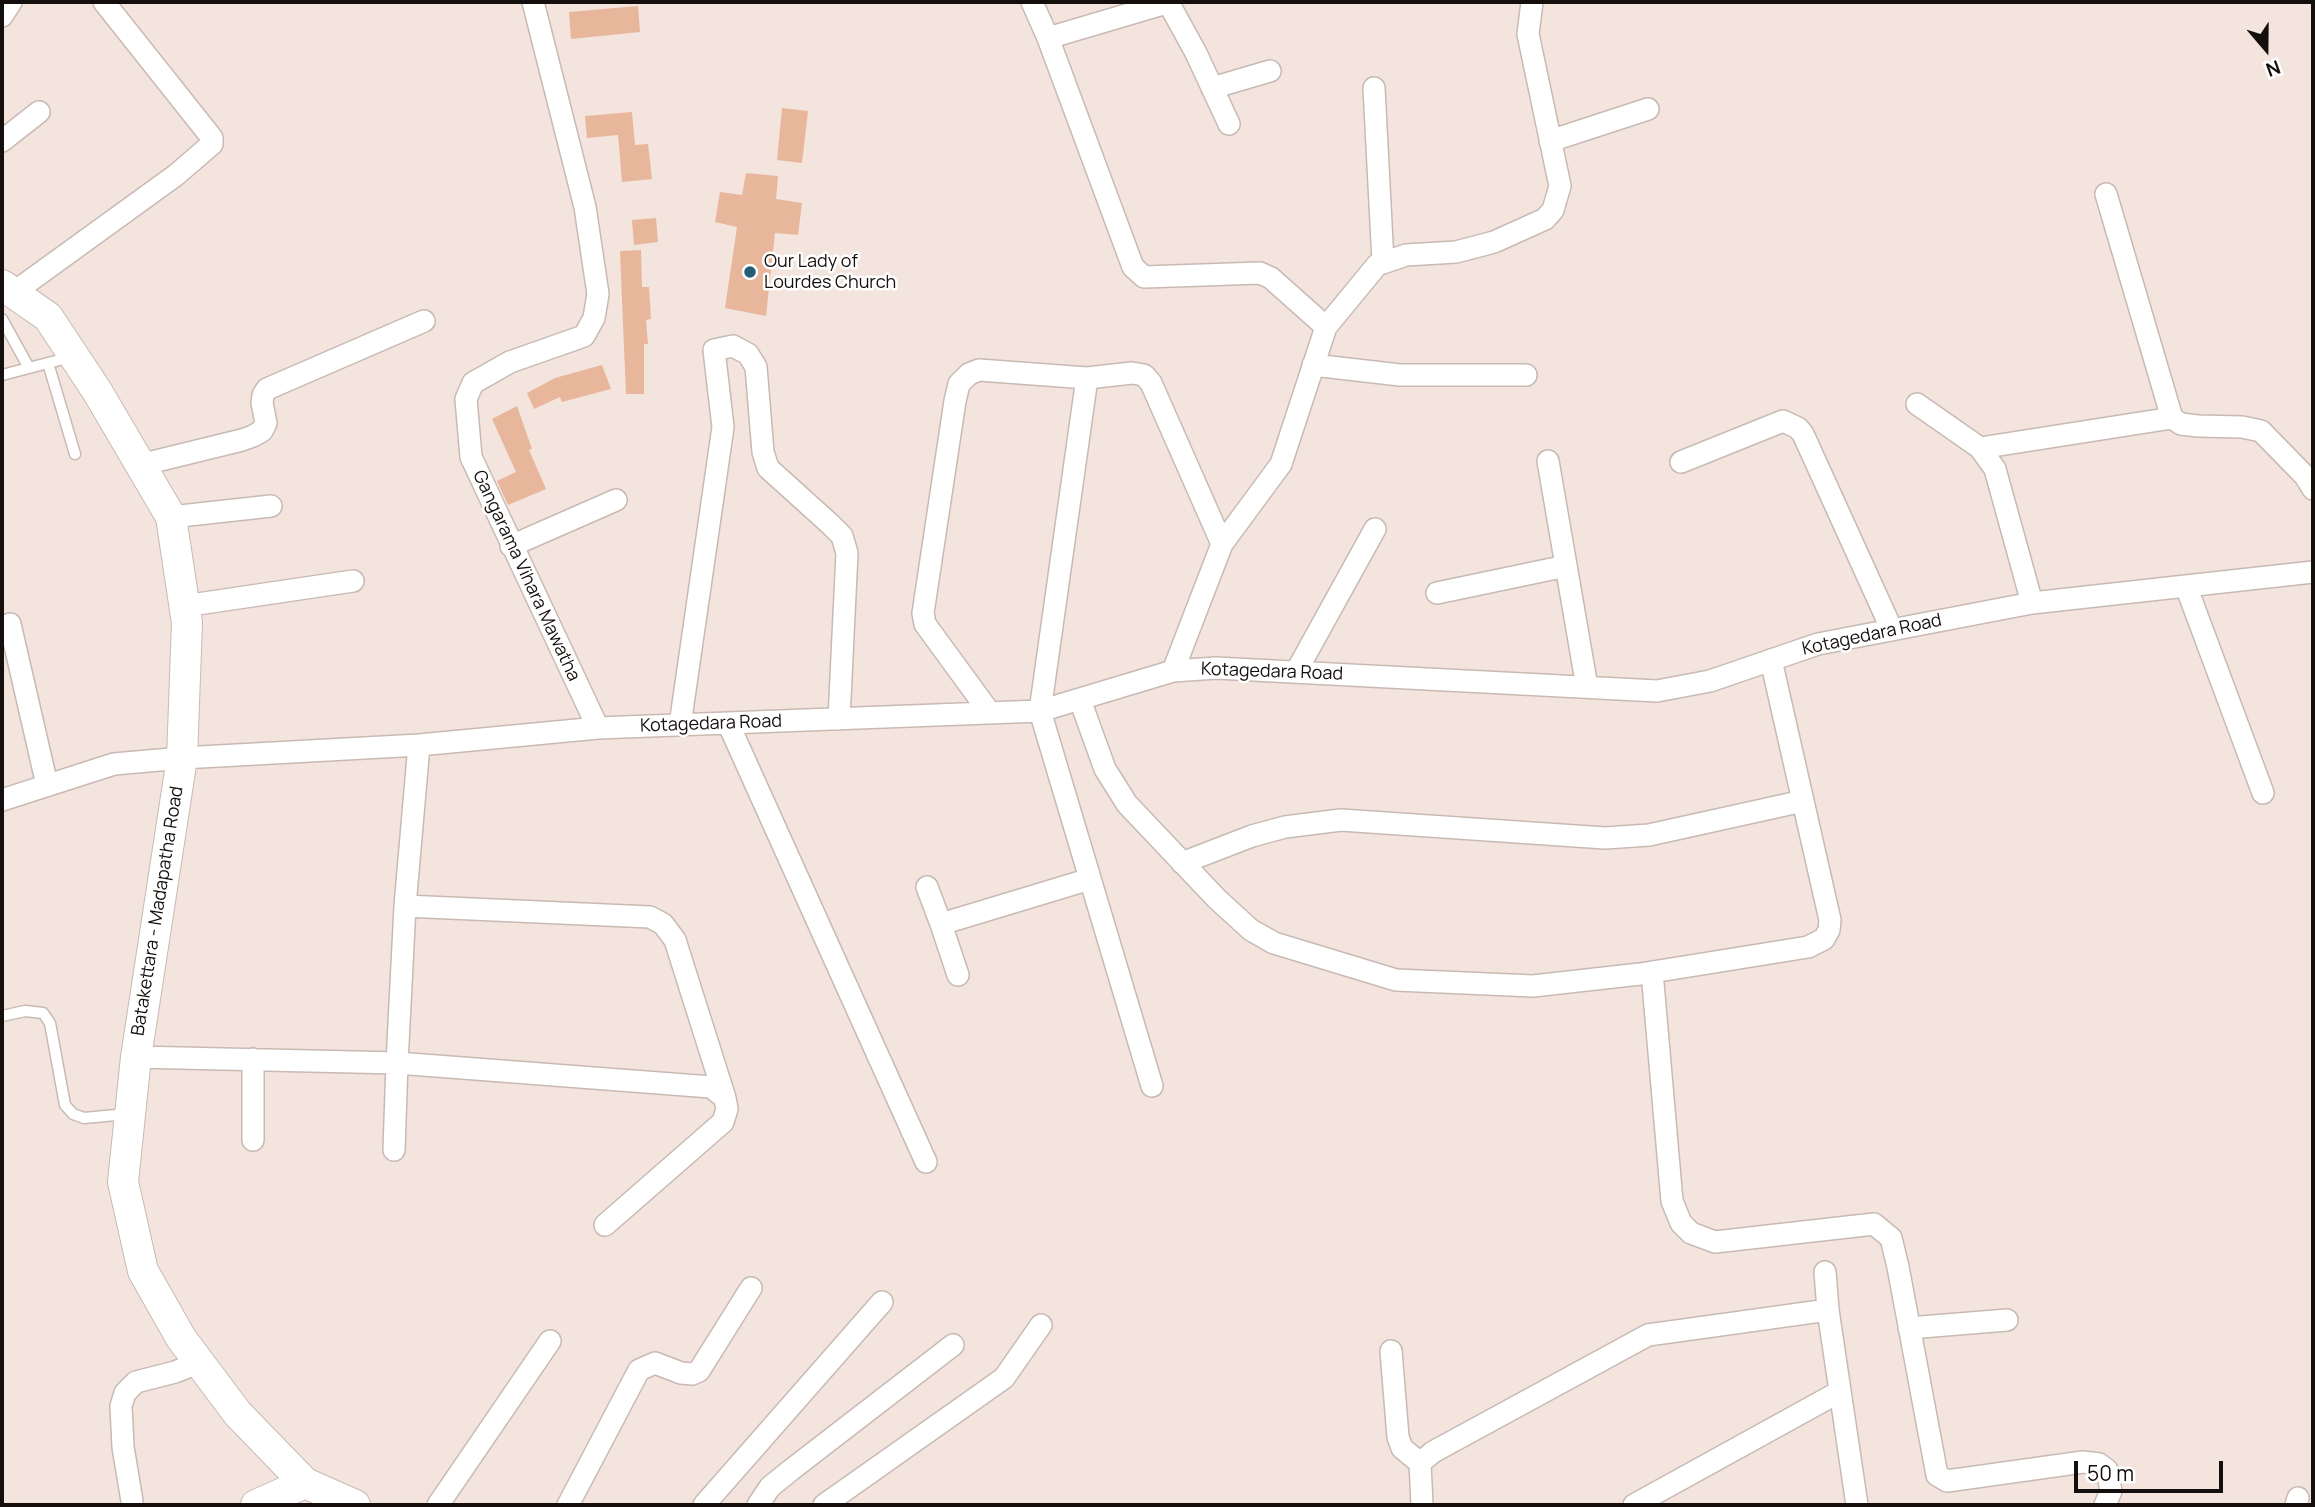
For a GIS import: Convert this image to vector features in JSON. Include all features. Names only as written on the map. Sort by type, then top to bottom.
[{"type":"street","points":[[2,16],[11,2]]},
{"type":"street","points":[[5,299],[176,175],[212,144],[212,138],[104,2]]},
{"type":"street","name":"Gangarama Vihara Mawatha","points":[[533,2],[585,207],[598,294],[594,318],[583,336],[510,362],[473,383],[466,400],[471,457],[598,728]]},
{"type":"street","points":[[1032,2],[1048,38],[1133,267],[1140,274],[1158,277],[1260,273],[1271,278],[1326,327]]},
{"type":"street","points":[[1048,38],[1169,2],[1229,124]]},
{"type":"street","points":[[1173,671],[1223,544],[1281,464],[1326,327],[1377,265],[1406,256],[1456,252],[1494,242],[1545,219],[1553,210],[1560,186],[1528,34],[1532,2]]},
{"type":"street","points":[[1212,88],[1270,71]]},
{"type":"street","points":[[1374,88],[1383,262]]},
{"type":"street","points":[[1550,141],[1648,109]]},
{"type":"street","points":[[2,141],[38,112]]},
{"type":"street","points":[[2106,194],[2172,418],[2181,424],[2242,426],[2261,431],[2305,476],[2313,489]]},
{"type":"street","name":"Batakettara - Madapatha Road","points":[[5,299],[48,317],[61,360],[140,465],[171,517],[187,623],[182,758],[136,1057],[123,1182],[143,1271],[181,1338],[238,1413],[305,1483],[355,1505]]},
{"type":"street","points":[[140,465],[253,436],[262,431],[266,423],[262,403],[267,389],[424,321]]},
{"type":"street","points":[[680,725],[723,426],[714,350],[733,346],[748,354],[756,367],[763,452],[768,468],[842,536],[847,552],[839,719]]},
{"type":"street","points":[[1312,365],[1400,375],[1526,375]]},
{"type":"street","points":[[990,713],[925,624],[923,613],[955,401],[959,384],[969,374],[979,370],[1087,378],[1132,373],[1144,375],[1151,383],[1223,544]]},
{"type":"street","points":[[1087,378],[1040,711],[1152,1086]]},
{"type":"street","points":[[1917,404],[1980,448],[1995,469],[2032,603]]},
{"type":"street","points":[[1980,448],[2172,418]]},
{"type":"street","points":[[1681,462],[1783,421],[1798,428],[1892,630]]},
{"type":"street","points":[[1548,461],[1587,687]]},
{"type":"street","points":[[511,546],[616,500]]},
{"type":"street","points":[[171,517],[271,506]]},
{"type":"street","points":[[1296,672],[1375,529]]},
{"type":"street","points":[[1437,593],[1566,566]]},
{"type":"street","name":"Kotagedara Road","points":[[2,800],[114,764],[182,758],[419,745],[598,728],[1040,711],[1173,671],[1216,668],[1657,691],[1710,681],[1818,644],[2032,603],[2313,572]]},
{"type":"street","points":[[184,606],[353,581]]},
{"type":"street","points":[[2186,586],[2263,793]]},
{"type":"street","points":[[10,624],[47,785]]},
{"type":"street","points":[[1080,700],[1105,769],[1127,804],[1225,907],[1251,930],[1274,943],[1396,980],[1533,986],[1652,972],[1808,947],[1824,939],[1830,920],[1771,660]]},
{"type":"street","points":[[727,723],[926,1161]]},
{"type":"street","points":[[394,1150],[405,906],[419,745]]},
{"type":"street","points":[[1182,863],[1274,830],[1341,820],[1605,838],[1649,835],[1803,801]]},
{"type":"street","points":[[941,924],[1090,879]]},
{"type":"street","points":[[927,887],[958,975]]},
{"type":"street","points":[[405,906],[650,917],[663,924],[675,940],[727,1109],[723,1122],[605,1225]]},
{"type":"street","points":[[1652,972],[1672,1201],[1681,1223],[1691,1233],[1715,1242],[1874,1224],[1891,1238],[1937,1475],[1947,1481],[2083,1462],[2099,1464],[2108,1470],[2111,1491],[2105,1505]]},
{"type":"street","points":[[136,1057],[397,1063],[711,1087],[725,1098]]},
{"type":"street","points":[[253,1059],[253,1140]]},
{"type":"street","points":[[1825,1272],[1839,1392],[1857,1505]]},
{"type":"street","points":[[568,1505],[639,1370],[655,1363],[681,1373],[692,1374],[699,1371],[751,1288]]},
{"type":"street","points":[[704,1505],[882,1302]]},
{"type":"street","points":[[1420,1464],[1433,1452],[1648,1335],[1828,1310]]},
{"type":"street","points":[[1909,1328],[2007,1320]]},
{"type":"street","points":[[824,1505],[1004,1378],[1041,1325]]},
{"type":"street","points":[[438,1505],[550,1341]]},
{"type":"street","points":[[758,1505],[771,1487],[791,1470],[953,1345]]},
{"type":"street","points":[[1391,1351],[1398,1437],[1402,1448],[1420,1464],[1422,1505]]},
{"type":"street","points":[[132,1501],[123,1447],[121,1406],[125,1393],[136,1382],[200,1362]]},
{"type":"street","points":[[1634,1505],[1839,1392]]},
{"type":"street","points":[[256,1505],[305,1483]]},
{"type":"lane","points":[[5,299],[29,368]]},
{"type":"lane","points":[[2,375],[61,360],[75,454]]},
{"type":"lane","points":[[2,1016],[25,1011],[43,1013],[50,1023],[65,1105],[73,1114],[84,1118],[130,1114]]},
{"type":"building","points":[[638,6],[640,32],[571,39],[569,12]]},
{"type":"building","points":[[782,108],[808,111],[802,163],[777,160]]},
{"type":"building","points":[[632,112],[635,145],[648,144],[652,179],[622,182],[618,135],[587,138],[585,116]]},
{"type":"building","name":"Our Lady of Lourdes Church","points":[[746,173],[778,176],[776,199],[802,203],[798,235],[775,233],[766,316],[725,308],[737,227],[715,222],[720,192],[742,195]]},
{"type":"building","points":[[656,218],[658,242],[634,245],[632,220]]},
{"type":"building","points":[[641,250],[642,287],[649,287],[651,319],[646,320],[648,344],[644,344],[644,394],[626,394],[620,251]]},
{"type":"building","points":[[602,365],[611,389],[562,402],[560,397],[534,409],[527,393],[555,378]]},
{"type":"building","points":[[517,406],[532,449],[529,450],[546,489],[508,505],[497,481],[516,472],[492,419]]},
{"type":"place","name":"Our Lady of Lourdes Church","points":[[750,272]]}]
